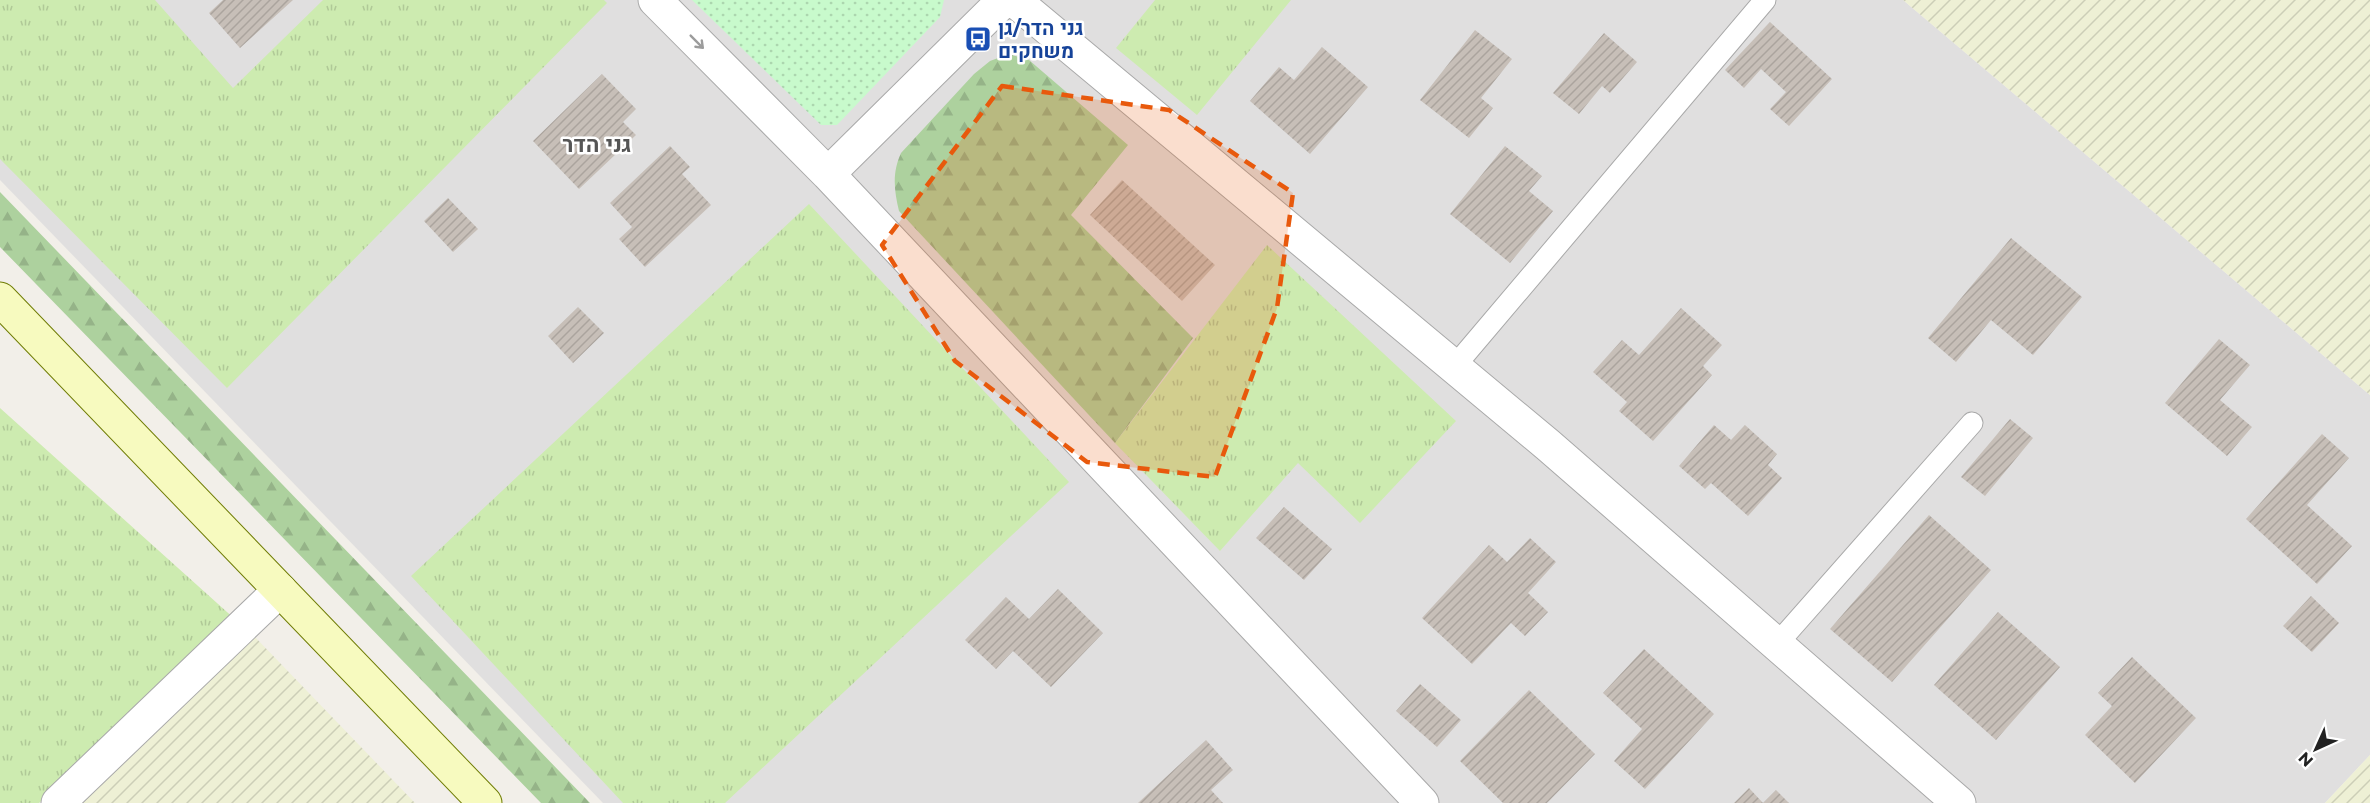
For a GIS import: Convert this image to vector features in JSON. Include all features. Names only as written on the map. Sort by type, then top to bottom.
[{"type":"main road","points":[[0,299],[485,803]]},
{"type":"street","points":[[655,0],[828,174],[1422,803]]},
{"type":"street","points":[[828,174],[1004,0]]},
{"type":"street","points":[[1014,0],[1548,445],[1959,803]]},
{"type":"street","points":[[58,803],[280,590]]},
{"type":"lane","points":[[1454,367],[1765,0]]},
{"type":"lane","points":[[1777,644],[1972,423]]},
{"type":"highlighted area","points":[[1002,86],[1169,110],[1293,193],[1277,308],[1215,477],[1087,462],[955,361],[882,245]]},
{"type":"shaded area","name":"גני הדר","points":[[0,0],[1903,0],[2370,395],[2370,755],[2325,803],[603,803],[0,180]]},
{"type":"green space","points":[[0,0],[155,0],[233,88],[323,0],[604,0],[607,3],[227,388],[0,159]]},
{"type":"green space","points":[[692,0],[944,0],[940,17],[837,125],[821,125]]},
{"type":"green space","points":[[1155,0],[1291,0],[1197,115],[1116,48]]},
{"type":"green space","points":[[1903,0],[2370,0],[2370,395]]},
{"type":"green space","points":[[1009,54],[1029,60],[1128,145],[1071,215],[1193,338],[1115,443],[899,211],[895,182],[896,168],[901,153],[974,74],[990,61]]},
{"type":"green space","points":[[0,192],[590,803],[541,803],[0,247]]},
{"type":"green space","points":[[809,204],[1069,482],[725,803],[623,803],[411,576]]},
{"type":"green space","points":[[1267,245],[1456,421],[1360,523],[1298,463],[1220,551],[1115,443]]},
{"type":"green space","points":[[0,408],[237,621],[39,803],[0,803]]},
{"type":"green space","points":[[254,636],[415,803],[82,803]]},
{"type":"green space","points":[[2370,755],[2370,803],[2325,803]]},
{"type":"building","points":[[223,0],[293,0],[240,48],[209,13]]},
{"type":"building","points":[[1770,22],[1832,79],[1789,126],[1770,109],[1786,92],[1761,69],[1744,88],[1725,70]]},
{"type":"building","points":[[1475,30],[1512,59],[1481,98],[1493,108],[1469,138],[1420,100]]},
{"type":"building","points":[[1604,33],[1637,62],[1610,93],[1602,86],[1579,114],[1553,93]]},
{"type":"building","points":[[1322,47],[1368,87],[1310,154],[1250,101],[1279,67],[1294,80]]},
{"type":"building","points":[[602,74],[636,109],[623,122],[636,135],[579,189],[533,141]]},
{"type":"building","points":[[670,146],[690,167],[682,174],[711,205],[645,267],[619,239],[632,227],[610,203]]},
{"type":"building","points":[[1505,146],[1542,176],[1529,191],[1553,211],[1510,263],[1450,214]]},
{"type":"building","points":[[1122,180],[1215,265],[1182,301],[1090,215]]},
{"type":"building","points":[[448,198],[478,229],[453,252],[424,221]]},
{"type":"building","points":[[2011,238],[2082,297],[2033,355],[1991,320],[1956,362],[1928,338]]},
{"type":"building","points":[[578,307],[604,333],[573,363],[548,336]]},
{"type":"building","points":[[1681,308],[1722,345],[1703,366],[1712,375],[1653,441],[1619,411],[1627,402],[1593,372],[1622,340],[1639,355]]},
{"type":"building","points":[[2219,339],[2250,365],[2220,400],[2252,427],[2227,456],[2165,403]]},
{"type":"building","points":[[2010,419],[2033,438],[1985,496],[1961,477]]},
{"type":"building","points":[[1714,425],[1731,440],[1745,425],[1777,454],[1768,465],[1782,478],[1748,516],[1711,483],[1705,489],[1679,466]]},
{"type":"building","points":[[2322,434],[2349,458],[2307,505],[2352,546],[2317,584],[2246,519]]},
{"type":"building","points":[[1284,507],[1332,549],[1304,580],[1256,538]]},
{"type":"building","points":[[1929,515],[1991,570],[1892,682],[1830,629]]},
{"type":"building","points":[[1530,538],[1556,562],[1528,593],[1548,612],[1525,636],[1511,623],[1472,664],[1422,618],[1489,545],[1507,562]]},
{"type":"building","points":[[1058,589],[1103,633],[1051,687],[1013,651],[996,669],[965,640],[1006,597],[1029,619]]},
{"type":"building","points":[[2311,596],[2339,623],[2312,652],[2283,626]]},
{"type":"building","points":[[1998,612],[2060,667],[1996,740],[1934,685]]},
{"type":"building","points":[[1644,649],[1714,714],[1645,789],[1614,761],[1642,729],[1603,693]]},
{"type":"building","points":[[2132,657],[2196,718],[2135,783],[2085,735],[2112,706],[2098,693]]},
{"type":"building","points":[[1420,684],[1461,720],[1437,747],[1396,711]]},
{"type":"building","points":[[1529,690],[1595,754],[1547,803],[1503,803],[1460,761]]},
{"type":"building","points":[[1206,740],[1233,770],[1211,790],[1223,803],[1138,803]]},
{"type":"building","points":[[1749,788],[1763,803],[1734,803]]},
{"type":"building","points":[[1776,790],[1789,803],[1763,803]]},
{"type":"place","name":"גני הדר/גן משחקים","points":[[978,39]]},
{"type":"district","name":"גני הדר","points":[[597,144]]}]
